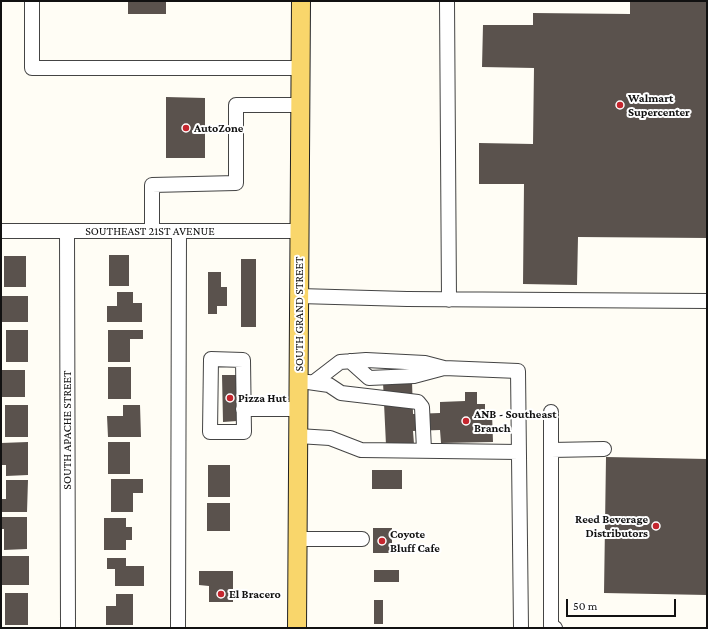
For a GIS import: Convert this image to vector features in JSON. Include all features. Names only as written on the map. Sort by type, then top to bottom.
[{"type":"main road","name":"SOUTH GRAND STREET","points":[[296,628],[298,409],[306,382],[299,296],[301,1]]},
{"type":"street","points":[[32,1],[32,68],[300,68]]},
{"type":"street","points":[[447,1],[449,300]]},
{"type":"street","points":[[152,231],[152,185],[236,183],[236,105],[300,105]]},
{"type":"street","name":"SOUTH APACHE STREET","points":[[67,231],[68,628]]},
{"type":"street","points":[[178,628],[179,231]]},
{"type":"street","name":"SOUTHEAST 21ST AVENUE","points":[[1,232],[299,231]]},
{"type":"street","points":[[299,296],[449,300],[707,301]]},
{"type":"street","points":[[211,359],[243,360],[243,409],[244,432],[210,432],[211,359]]},
{"type":"street","points":[[306,382],[340,362],[366,360],[425,363],[444,368],[518,371],[521,628]]},
{"type":"street","points":[[306,382],[329,385],[341,394],[418,402],[422,407],[424,450]]},
{"type":"street","points":[[243,409],[298,409]]},
{"type":"street","points":[[551,412],[551,626],[555,628]]},
{"type":"street","points":[[298,436],[330,438],[361,450],[519,452]]},
{"type":"street","points":[[551,450],[604,449]]},
{"type":"street","points":[[297,539],[362,539]]},
{"type":"building","points":[[128,1],[166,1],[166,14],[128,14]]},
{"type":"building","name":"Walmart Supercenter","points":[[630,1],[707,1],[707,238],[578,237],[577,285],[523,284],[524,184],[479,184],[479,143],[533,144],[534,68],[482,67],[483,25],[533,25],[533,13],[630,14]]},
{"type":"building","name":"AutoZone","points":[[166,97],[205,98],[205,158],[166,158]]},
{"type":"building","points":[[109,255],[129,255],[129,286],[109,286]]},
{"type":"building","points":[[4,256],[26,256],[26,287],[4,287]]},
{"type":"building","points":[[241,259],[256,259],[256,327],[241,327]]},
{"type":"building","points":[[208,272],[221,272],[221,287],[227,287],[227,306],[217,306],[217,314],[208,314]]},
{"type":"building","points":[[117,292],[133,292],[133,303],[142,303],[142,322],[107,322],[107,306],[117,306]]},
{"type":"building","points":[[1,296],[28,296],[28,322],[1,322]]},
{"type":"building","points":[[6,330],[28,330],[28,362],[6,362]]},
{"type":"building","points":[[108,330],[143,330],[143,339],[130,339],[130,362],[108,362]]},
{"type":"building","points":[[108,367],[131,367],[131,399],[108,399]]},
{"type":"building","points":[[1,370],[25,370],[25,397],[1,397]]},
{"type":"building","name":"Pizza Hut","points":[[222,375],[236,375],[237,421],[223,422]]},
{"type":"building","points":[[412,381],[413,414],[440,413],[440,402],[465,401],[465,392],[477,392],[477,404],[485,404],[485,413],[492,413],[493,442],[441,443],[440,430],[413,431],[414,444],[386,445],[383,382]]},
{"type":"building","points":[[5,405],[28,405],[28,437],[5,437]]},
{"type":"building","points":[[123,405],[140,405],[141,437],[108,437],[107,416],[123,416]]},
{"type":"building","points":[[28,442],[28,475],[6,476],[6,465],[1,465],[1,443]]},
{"type":"building","points":[[108,442],[130,442],[130,474],[108,474]]},
{"type":"building","name":"Reed Beverage Distributors","points":[[606,457],[707,459],[707,595],[604,593]]},
{"type":"building","points":[[208,465],[230,465],[230,497],[208,497]]},
{"type":"building","points":[[372,470],[402,470],[402,489],[372,489]]},
{"type":"building","points":[[111,479],[143,479],[143,493],[133,493],[133,512],[111,512]]},
{"type":"building","points":[[6,480],[28,480],[27,512],[1,512],[1,499],[6,499]]},
{"type":"building","points":[[207,503],[230,503],[230,531],[207,531]]},
{"type":"building","points":[[1,517],[27,517],[27,549],[4,550],[4,529],[1,529]]},
{"type":"building","points":[[104,518],[126,518],[126,527],[132,527],[132,540],[126,540],[126,550],[104,550]]},
{"type":"building","name":"Coyote Bluff Cafe","points":[[373,528],[392,528],[392,553],[373,553]]},
{"type":"building","points":[[1,556],[29,556],[29,585],[1,585]]},
{"type":"building","points":[[107,558],[126,558],[126,566],[144,566],[144,586],[115,586],[115,569],[107,569]]},
{"type":"building","points":[[374,570],[399,570],[399,582],[374,582]]},
{"type":"building","name":"El Bracero","points":[[199,571],[233,571],[233,602],[209,602],[209,586],[199,585]]},
{"type":"building","points":[[5,593],[28,593],[28,625],[5,625]]},
{"type":"building","points":[[116,594],[133,594],[133,625],[106,625],[106,606],[116,606]]},
{"type":"building","points":[[374,600],[383,600],[383,624],[374,624]]},
{"type":"place","name":"Walmart Supercenter","points":[[620,105]]},
{"type":"place","name":"AutoZone","points":[[186,128]]},
{"type":"place","name":"Pizza Hut","points":[[230,398]]},
{"type":"place","name":"ANB - Southeast Branch","points":[[466,421]]},
{"type":"place","name":"Reed Beverage Distributors","points":[[656,526]]},
{"type":"place","name":"Coyote Bluff Cafe","points":[[382,541]]},
{"type":"place","name":"El Bracero","points":[[221,594]]}]
